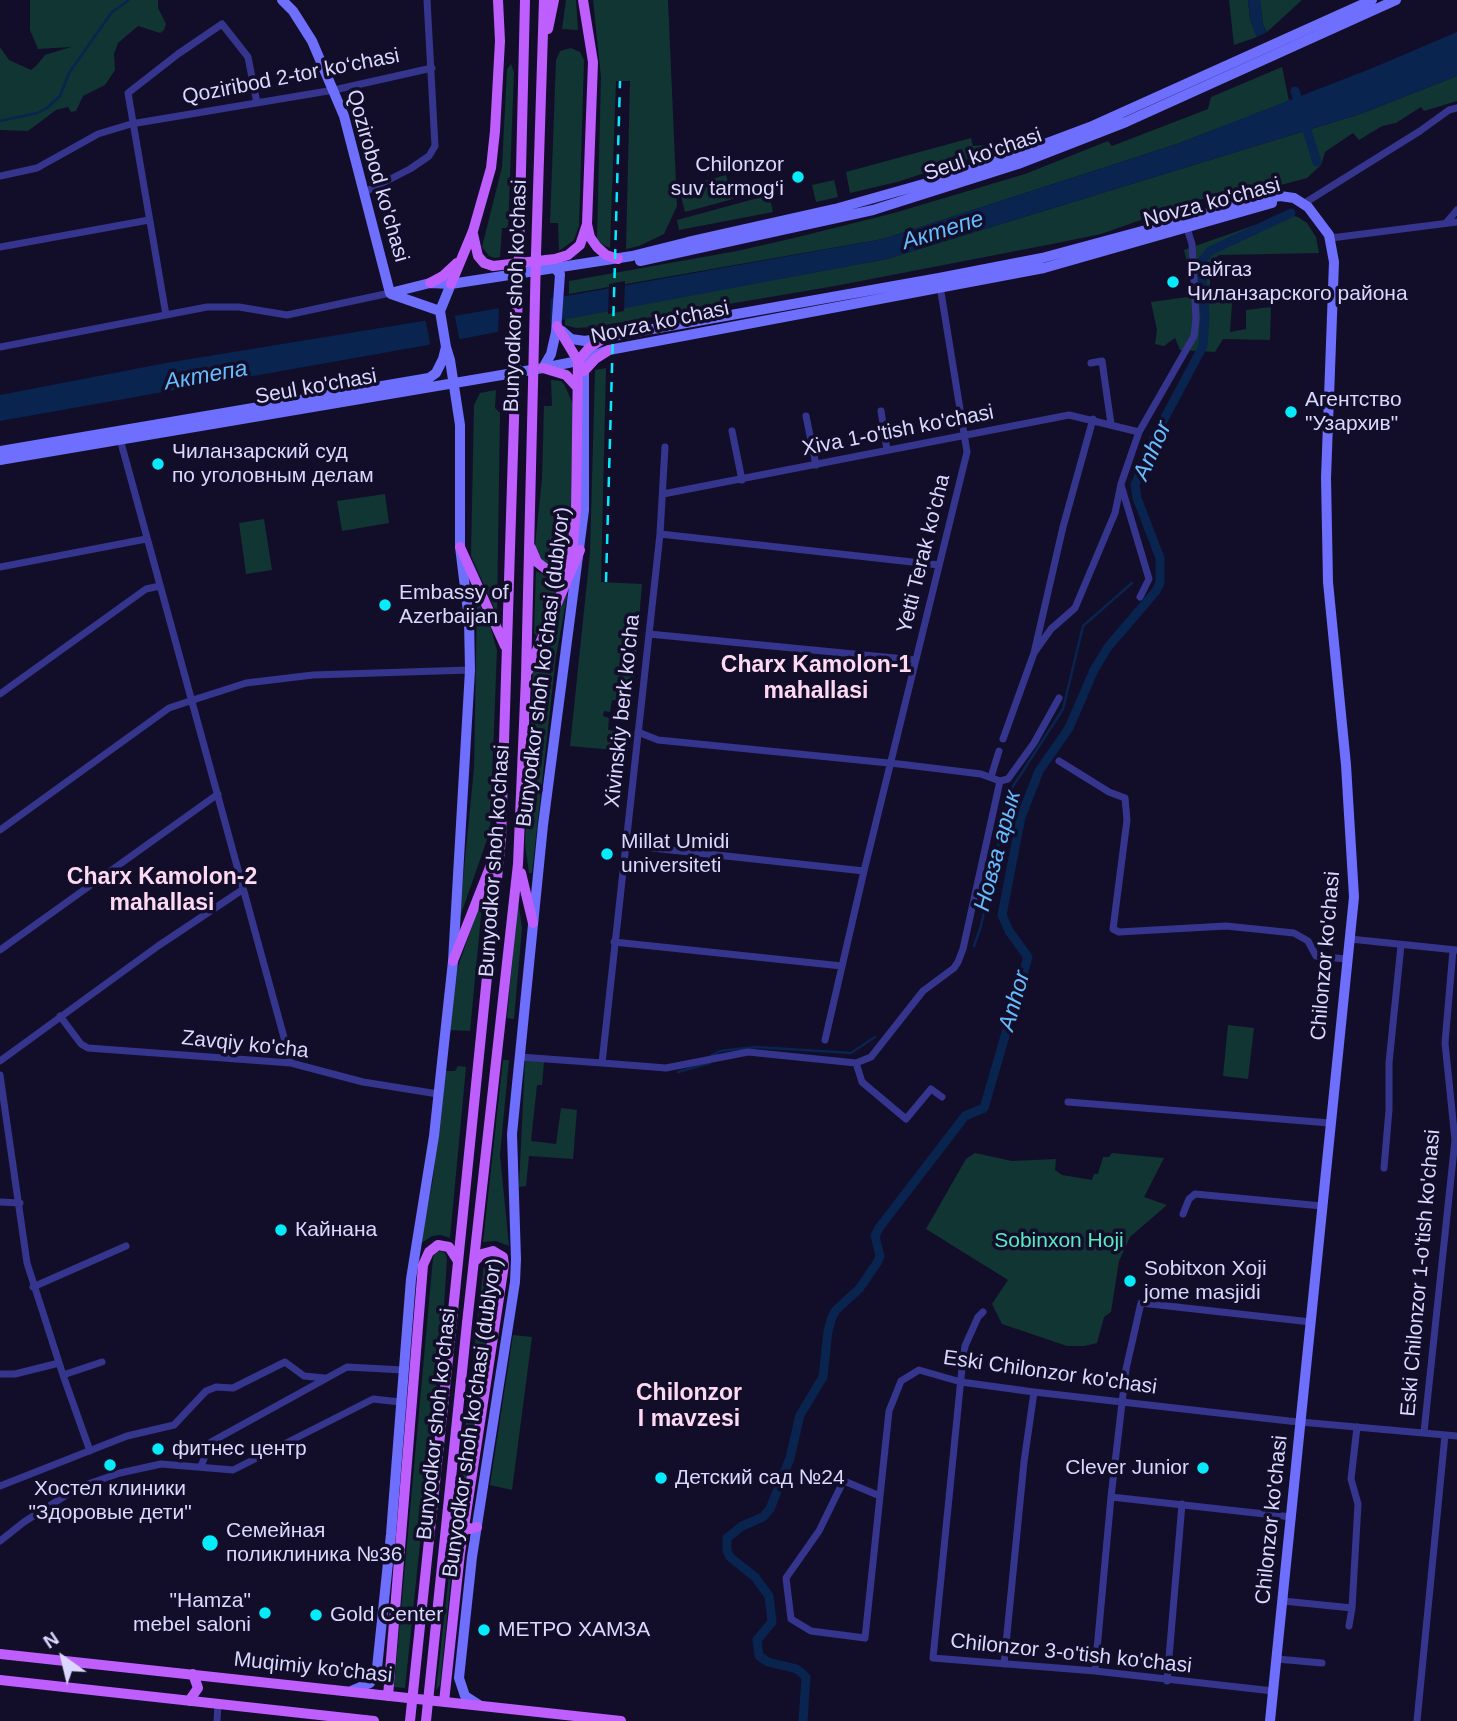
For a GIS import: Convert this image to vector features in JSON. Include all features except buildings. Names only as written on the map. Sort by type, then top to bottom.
[{"type":"main road","name":"Qozirobod ko'chasi","points":[[282,0],[293,11],[312,41],[344,116],[390,293]]},
{"type":"main road","points":[[498,0],[500,41]]},
{"type":"main road","points":[[344,1691],[368,1685],[376,1671],[391,1534],[414,1253],[434,1136],[453,961],[470,670],[468,607],[460,547],[461,451],[457,399],[440,311],[473,231],[492,158],[500,41],[506,0]]},
{"type":"main road","name":"Bunyodkor shoh ko'chasi","points":[[410,1721],[501,839],[519,256],[523,0]]},
{"type":"main road","name":"Bunyodkor shoh ko'chasi","points":[[426,1721],[518,863],[526,677],[544,0]]},
{"type":"main road","points":[[542,55],[554,0]]},
{"type":"main road","points":[[583,0],[593,62],[587,224],[590,237],[600,251],[618,259]]},
{"type":"main road","name":"Seul ko'chasi","points":[[390,293],[430,283],[451,284],[639,261],[837,219],[946,188],[1090,137],[1372,0]]},
{"type":"main road","name":"Seul ko'chasi","points":[[1278,47],[1396,0]]},
{"type":"main road","name":"Seul ko'chasi","points":[[558,271],[860,202],[982,167],[1113,117],[1265,53]]},
{"type":"main road","name":"Novza ko'chasi","points":[[609,350],[940,283],[1186,224],[1269,198],[1291,197],[1303,204]]},
{"type":"main road","points":[[1303,204],[1319,219],[1331,237]]},
{"type":"main road","points":[[473,231],[478,256],[486,264],[493,266],[568,255],[580,245],[587,224]]},
{"type":"main road","name":"Chilonzor ko'chasi","points":[[1270,1721],[1354,897],[1352,844],[1328,569],[1326,478],[1334,262],[1331,237]]},
{"type":"main road","points":[[430,283],[447,273],[463,255]]},
{"type":"main road","points":[[558,271],[557,326],[553,349],[543,368],[566,375],[578,388]]},
{"type":"main road","name":"Novza ko'chasi","points":[[557,326],[574,340],[585,341],[940,283]]},
{"type":"main road","points":[[390,293],[440,311]]},
{"type":"main road","points":[[557,326],[581,366]]},
{"type":"main road","points":[[528,541],[537,562],[551,573],[564,567],[572,553],[581,366],[589,348],[604,338]]},
{"type":"main road","name":"Seul ko'chasi","points":[[0,460],[118,435],[425,380],[439,369],[446,347]]},
{"type":"main road","points":[[581,366],[609,350]]},
{"type":"main road","points":[[450,360],[460,373],[472,380]]},
{"type":"main road","name":"Novza ko'chasi","points":[[543,368],[581,366]]},
{"type":"main road","name":"Bunyodkor shoh koʻchasi (dublyor)","points":[[483,1706],[465,1696],[459,1678],[477,1527],[514,1282],[516,1259],[512,1142],[548,785],[584,510],[581,366]]},
{"type":"main road","name":"Seul ko'chasi","points":[[0,451],[543,368]]},
{"type":"main road","points":[[441,385],[451,389],[457,399]]},
{"type":"main road","points":[[460,547],[507,651]]},
{"type":"main road","points":[[526,677],[580,550]]},
{"type":"main road","points":[[453,961],[501,839]]},
{"type":"main road","points":[[518,863],[533,923]]},
{"type":"main road","points":[[388,1696],[423,1265],[429,1252],[438,1245],[449,1247],[458,1261]]},
{"type":"main road","points":[[444,1702],[464,1525],[504,1261],[503,1256],[493,1251],[482,1254],[474,1262]]},
{"type":"main road","points":[[464,1525],[470,1529],[477,1527]]},
{"type":"main road","name":"Muqimiy ko'chasi","points":[[0,1654],[621,1721]]},
{"type":"main road","points":[[189,1701],[198,1688],[193,1674]]},
{"type":"main road","points":[[0,1680],[374,1721]]},
{"type":"main road","points":[[331,1716],[346,1721]]},
{"type":"street","points":[[363,193],[411,169],[433,151],[435,146],[427,0]]},
{"type":"street","points":[[166,315],[131,124],[128,93],[222,24],[248,57],[257,103]]},
{"type":"street","name":"Qoziribod 2-tor ko‘chasi","points":[[0,176],[37,168],[98,134],[131,124],[334,90],[432,68]]},
{"type":"street","points":[[1303,204],[1449,110],[1457,108]]},
{"type":"street","points":[[1446,223],[1457,210]]},
{"type":"street","points":[[0,247],[149,220]]},
{"type":"street","points":[[1331,237],[1457,222]]},
{"type":"street","points":[[1034,653],[1051,629],[1075,608],[1115,513],[1121,484],[1139,432],[1194,336],[1196,319],[1192,244],[1186,224]]},
{"type":"street","name":"Yetti Terak ko'cha","points":[[825,1040],[967,452],[940,283]]},
{"type":"street","points":[[0,347],[215,307],[240,307],[287,315],[390,293]]},
{"type":"street","points":[[1091,363],[1102,361],[1111,424]]},
{"type":"street","points":[[881,411],[887,450]]},
{"type":"street","name":"Xiva 1-o'tish ko'chasi","points":[[663,494],[1069,415],[1139,432]]},
{"type":"street","points":[[806,416],[816,465]]},
{"type":"street","points":[[1003,739],[1034,653],[1062,527],[1093,419]]},
{"type":"street","points":[[732,431],[742,480]]},
{"type":"street","points":[[118,435],[193,700],[290,1063]]},
{"type":"street","name":"Xivinskiy berk ko'cha","points":[[602,1063],[660,534],[665,447]]},
{"type":"street","points":[[1121,484],[1149,579],[1140,597]]},
{"type":"street","points":[[660,534],[939,565]]},
{"type":"street","points":[[0,567],[146,539]]},
{"type":"street","points":[[0,694],[146,589],[160,586]]},
{"type":"street","points":[[649,634],[915,660]]},
{"type":"street","points":[[0,830],[169,709],[193,700],[246,683],[300,676],[470,670]]},
{"type":"street","points":[[638,732],[658,740],[891,764],[991,777],[1000,781],[1008,779],[1035,744],[1059,698]]},
{"type":"street","points":[[991,777],[999,751]]},
{"type":"street","points":[[1059,761],[1110,792],[1125,798],[1127,820],[1113,929],[1119,932],[1226,926],[1294,933],[1308,941],[1316,956],[1346,959]]},
{"type":"street","points":[[520,1056],[666,1068],[734,1053],[761,1052],[856,1063],[872,1057],[923,991],[958,962],[1000,781]]},
{"type":"street","points":[[0,950],[218,794]]},
{"type":"street","points":[[625,845],[864,871]]},
{"type":"street","points":[[0,1061],[158,946],[242,890]]},
{"type":"street","points":[[1350,939],[1455,950]]},
{"type":"street","points":[[614,942],[842,966]]},
{"type":"street","points":[[1384,1168],[1389,1110],[1389,1063],[1401,945]]},
{"type":"street","name":"Eski Chilonzor 1-o'tish ko'chasi","points":[[1424,1432],[1456,1140],[1445,1043],[1455,950]]},
{"type":"street","name":"Zavqiy ko'cha","points":[[60,1016],[81,1044],[88,1048],[290,1063],[363,1082],[438,1094]]},
{"type":"street","points":[[856,1063],[862,1082],[906,1119],[931,1089],[942,1097]]},
{"type":"street","points":[[0,1075],[20,1203],[23,1243],[33,1287],[90,1451]]},
{"type":"street","points":[[1068,1102],[1330,1123]]},
{"type":"street","points":[[1183,1214],[1189,1199],[1195,1195],[1322,1206]]},
{"type":"street","points":[[0,1202],[20,1203]]},
{"type":"street","points":[[33,1287],[126,1246]]},
{"type":"street","points":[[1095,1671],[1126,1369],[1141,1303],[1311,1322]]},
{"type":"street","points":[[961,1381],[965,1346],[983,1312]]},
{"type":"street","points":[[63,1375],[102,1362]]},
{"type":"street","points":[[0,1486],[127,1436],[174,1425],[206,1391],[216,1387],[233,1388],[285,1362],[304,1376],[325,1378]]},
{"type":"street","points":[[0,1374],[15,1374],[59,1363]]},
{"type":"street","points":[[201,1466],[211,1442],[346,1367],[403,1370]]},
{"type":"street","name":"Eski Chilonzor ko'chasi","points":[[880,1496],[844,1481],[818,1531],[786,1578],[791,1619],[811,1631],[865,1638],[889,1411],[901,1381],[919,1370],[961,1381],[1034,1392],[1301,1422],[1457,1436]]},
{"type":"street","name":"Chilonzor 3-o'tish ko'chasi","points":[[961,1381],[933,1658],[1095,1671],[1273,1691]]},
{"type":"street","points":[[1004,1664],[1024,1462],[1034,1392]]},
{"type":"street","points":[[0,1541],[24,1522],[79,1487],[120,1473],[161,1464],[233,1470],[373,1399],[400,1402]]},
{"type":"street","points":[[1349,1626],[1358,1504],[1351,1479],[1357,1427]]},
{"type":"street","points":[[1417,1721],[1445,1434]]},
{"type":"street","points":[[1111,1497],[1292,1517]]},
{"type":"street","points":[[1167,1681],[1182,1504]]},
{"type":"street","points":[[1283,1601],[1352,1608]]},
{"type":"street","points":[[1277,1659],[1322,1663]]},
{"type":"street","points":[[217,1721],[218,1704]]},
{"type":"green space","points":[[30,0],[158,0],[158,8],[166,24],[160,33],[138,26],[118,43],[114,54],[115,70],[105,85],[83,96],[76,111],[71,112],[68,107],[56,110],[28,131],[0,130],[0,47],[9,60],[31,70],[45,55],[71,47],[38,49],[30,30]]},
{"type":"green space","points":[[566,0],[576,0],[578,30],[562,29]]},
{"type":"green space","points":[[593,0],[668,0],[677,206],[664,234],[626,249],[630,81],[616,81],[610,248],[599,243],[597,237],[601,77]]},
{"type":"green space","points":[[1229,0],[1248,0],[1250,19],[1257,37],[1234,45]]},
{"type":"green space","points":[[1260,0],[1302,0],[1267,32],[1263,25]]},
{"type":"green space","points":[[571,48],[580,52],[584,60],[579,226],[574,240],[559,251],[558,223],[550,223],[556,60],[560,51]]},
{"type":"green space","points":[[511,64],[514,72],[508,228],[502,228],[500,257],[495,258],[489,256],[482,247],[502,167],[507,69]]},
{"type":"green space","points":[[1282,67],[1289,101],[1177,144],[883,239],[569,294],[569,281],[737,251],[798,237],[894,213],[1025,174],[1108,141],[1112,146],[1208,109],[1211,97]]},
{"type":"green space","points":[[1457,76],[1457,101],[1424,111],[1421,107],[1396,123],[1382,126],[1359,140],[1353,133],[1325,152],[1321,165],[1307,178],[1233,198],[1221,194],[1192,202],[1180,211],[1178,207],[1101,234],[1052,244],[835,286],[593,327],[576,328],[565,325],[565,318],[887,259],[1360,114]]},
{"type":"green space","points":[[971,138],[973,146],[985,145],[987,153],[897,182],[850,193],[846,172]]},
{"type":"green space","points":[[726,175],[733,199],[685,212],[679,188]]},
{"type":"green space","points":[[834,180],[838,197],[816,202],[812,185]]},
{"type":"green space","points":[[769,195],[773,212],[679,230],[677,220]]},
{"type":"green space","points":[[1286,214],[1307,223],[1316,237],[1319,253],[1219,255],[1211,262],[1209,302],[1232,303],[1230,332],[1246,329],[1246,310],[1271,307],[1270,340],[1223,339],[1215,352],[1180,350],[1175,338],[1164,346],[1155,344],[1157,330],[1151,302],[1195,296],[1184,250]]},
{"type":"green space","points":[[606,368],[601,582],[642,584],[632,702],[612,700],[610,712],[604,711],[603,716],[609,718],[608,730],[627,732],[625,751],[570,746],[590,553],[595,370]]},
{"type":"green space","points":[[551,380],[564,384],[573,404],[570,543],[568,554],[561,564],[556,566],[548,565],[542,560],[535,546],[542,479],[544,406],[552,406]]},
{"type":"green space","points":[[496,390],[495,408],[500,413],[497,614],[471,556],[474,405],[480,393]]},
{"type":"green space","points":[[385,494],[389,523],[342,531],[337,501]]},
{"type":"green space","points":[[264,519],[272,570],[246,574],[239,523]]},
{"type":"green space","points":[[536,571],[549,577],[564,575],[537,636],[534,633]]},
{"type":"green space","points":[[568,591],[556,656],[532,873],[529,873],[525,844],[533,671]]},
{"type":"green space","points":[[477,599],[490,626],[497,650],[490,831],[459,920],[474,768]]},
{"type":"green space","points":[[483,895],[470,1031],[449,1030],[454,978]]},
{"type":"green space","points":[[518,899],[522,928],[514,1019],[507,1018]]},
{"type":"green space","points":[[1228,1025],[1254,1028],[1248,1079],[1223,1076]]},
{"type":"green space","points":[[503,1060],[509,1060],[500,1155],[509,1246],[496,1241],[483,1242]]},
{"type":"green space","points":[[525,1060],[544,1062],[542,1085],[537,1085],[531,1141],[556,1144],[561,1108],[577,1110],[573,1159],[529,1156],[526,1186],[519,1187]]},
{"type":"green space","points":[[458,1066],[466,1067],[450,1238],[432,1236],[420,1244],[433,1179],[444,1071],[455,1071]]},
{"type":"green space","name":"Sobinxon Hoji","points":[[975,1153],[1012,1161],[1056,1159],[1055,1170],[1062,1175],[1092,1180],[1094,1174],[1098,1174],[1103,1157],[1109,1157],[1112,1153],[1164,1158],[1144,1197],[1167,1205],[1130,1237],[1119,1261],[1111,1312],[1104,1317],[1097,1343],[1067,1346],[1002,1324],[992,1304],[1008,1280],[926,1229],[966,1159]]},
{"type":"green space","points":[[441,1251],[447,1259],[443,1321],[405,1688],[394,1687],[433,1258],[435,1253]]},
{"type":"green space","points":[[493,1257],[500,1264],[453,1558],[440,1685],[436,1690],[484,1263]]},
{"type":"green space","points":[[513,1335],[532,1337],[512,1490],[490,1485]]},
{"type":"water","points":[[1248,0],[1260,0],[1263,25],[1267,32],[1257,37],[1250,19]]},
{"type":"water","name":"Актепа","points":[[1457,32],[1457,76],[1360,114],[887,259],[439,343],[0,421],[0,395],[166,363],[466,314],[883,239],[1177,144]]},
{"type":"pier","points":[[625,281],[624,311],[608,314],[609,284]]},
{"type":"pier","points":[[551,294],[550,324],[498,335],[499,304]]},
{"type":"pier","points":[[454,312],[460,342],[431,348],[425,318]]},
{"type":"waterway","points":[[0,121],[37,113],[60,96],[69,73],[112,12],[129,0]]},
{"type":"waterway","name":"Anhor","points":[[1295,91],[1300,107]]},
{"type":"waterway","name":"Anhor","points":[[1304,121],[1317,162]]},
{"type":"waterway","name":"Anhor","points":[[803,1721],[806,1677],[797,1669],[768,1662],[759,1656],[757,1640],[772,1622],[769,1596],[755,1577],[730,1557],[727,1538],[742,1526],[763,1517],[770,1509],[790,1458],[800,1415],[823,1377],[832,1317],[859,1289],[877,1263],[880,1256],[875,1236],[879,1228],[965,1116],[984,1108],[1028,957],[1009,931],[1002,915],[1021,817],[1039,771],[1069,728],[1094,670],[1108,647],[1160,583],[1160,558],[1137,498],[1135,485],[1153,440],[1203,346],[1205,318],[1201,262],[1210,251],[1291,213]]},
{"type":"waterway","name":"Новза арык","points":[[974,946],[981,926],[1010,791],[1063,709],[1083,626],[1132,583]]},
{"type":"waterway","name":"Новза арык","points":[[711,1056],[720,1051],[756,1047],[851,1053],[875,1037]]},
{"type":"waterway","name":"Новза арык","points":[[678,1072],[710,1063]]},
{"type":"railway","points":[[606,582],[620,81]]},
{"type":"place","name":"Chilonzor suv tarmog‘i","points":[[798,177]]},
{"type":"place","name":"Райгаз Чиланзарского района","points":[[1173,282]]},
{"type":"place","name":"Агентство \"Узархив\"","points":[[1291,412]]},
{"type":"place","name":"Чиланзарский суд по уголовным делам","points":[[158,464]]},
{"type":"place","name":"Embassy of Azerbaijan","points":[[385,605]]},
{"type":"place","name":"Millat Umidi universiteti","points":[[607,854]]},
{"type":"place","name":"Кайнана","points":[[281,1230]]},
{"type":"place","name":"Sobitxon Xoji jome masjidi","points":[[1130,1281]]},
{"type":"place","name":"фитнес центр","points":[[158,1449]]},
{"type":"place","name":"Хостел клиники \"Здоровые дети\"","points":[[110,1465]]},
{"type":"place","name":"Clever Junior","points":[[1203,1468]]},
{"type":"place","name":"Детский сад №24","points":[[661,1478]]},
{"type":"place","name":"Семейная поликлиника №36","points":[[210,1543]]},
{"type":"place","name":"\"Hamza\" mebel saloni","points":[[265,1613]]},
{"type":"place","name":"Gold Center","points":[[316,1615]]},
{"type":"place","name":"МЕТРО ХАМЗА","points":[[484,1630]]},
{"type":"district","name":"Charx Kamolon-1 mahallasi","points":[[816,679]]},
{"type":"district","name":"Charx Kamolon-2 mahallasi","points":[[162,891]]},
{"type":"district","name":"Chilonzor I mavzesi","points":[[689,1407]]},
{"type":"water label","name":"Актепе","points":[[943,231]]}]
